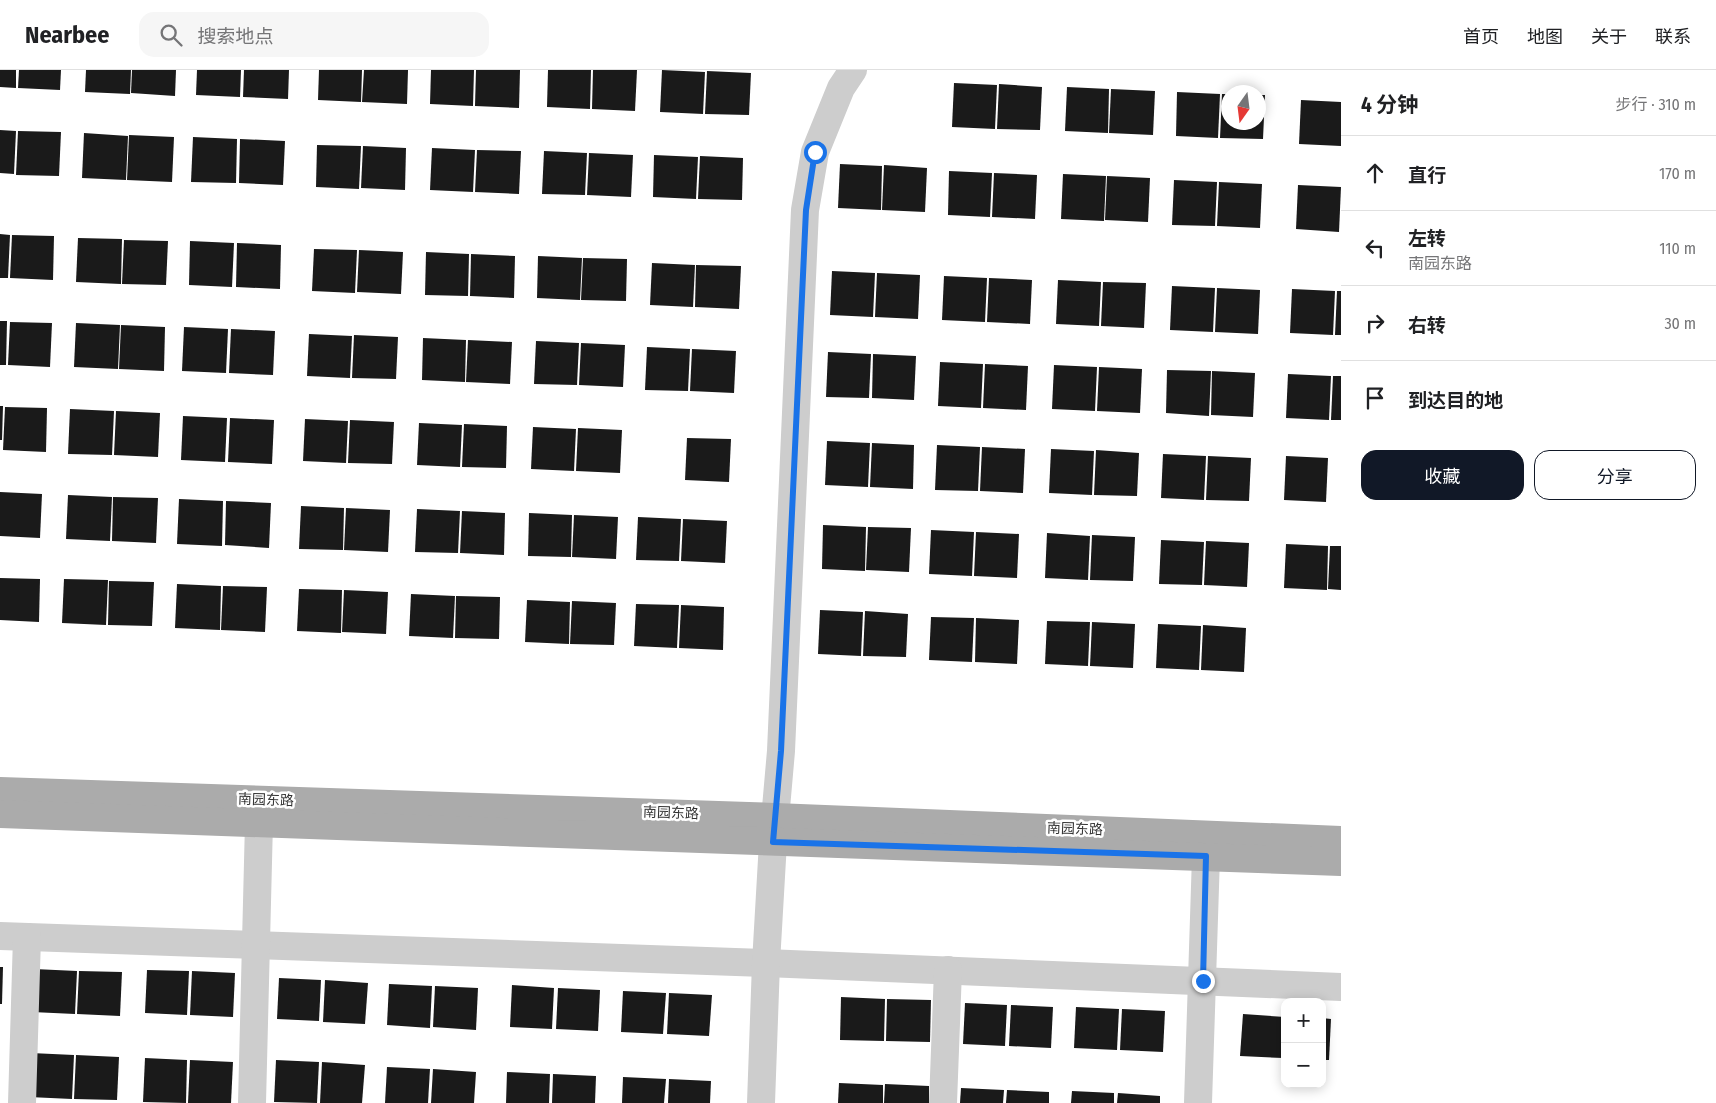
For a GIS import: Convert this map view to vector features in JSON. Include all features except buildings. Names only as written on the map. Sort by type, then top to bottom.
[{"type":"main road","name":"南园东路","points":[[0,791],[774,829],[1206,856],[1341,862]]},
{"type":"main road","name":"南园东路","points":[[0,814],[259,822],[774,829],[1341,840]]},
{"type":"street","points":[[761,1103],[766,963],[781,751],[806,210],[815,152],[841,88],[853,70]]},
{"type":"street","points":[[252,1103],[259,822]]},
{"type":"street","points":[[1198,1103],[1206,856]]},
{"type":"street","points":[[0,936],[766,963],[1341,987]]},
{"type":"street","points":[[22,1103],[27,936]]},
{"type":"street","points":[[943,1103],[948,970]]},
{"type":"route","points":[[815,152],[806,210],[781,751],[773,842],[1206,856],[1203,981]]}]
